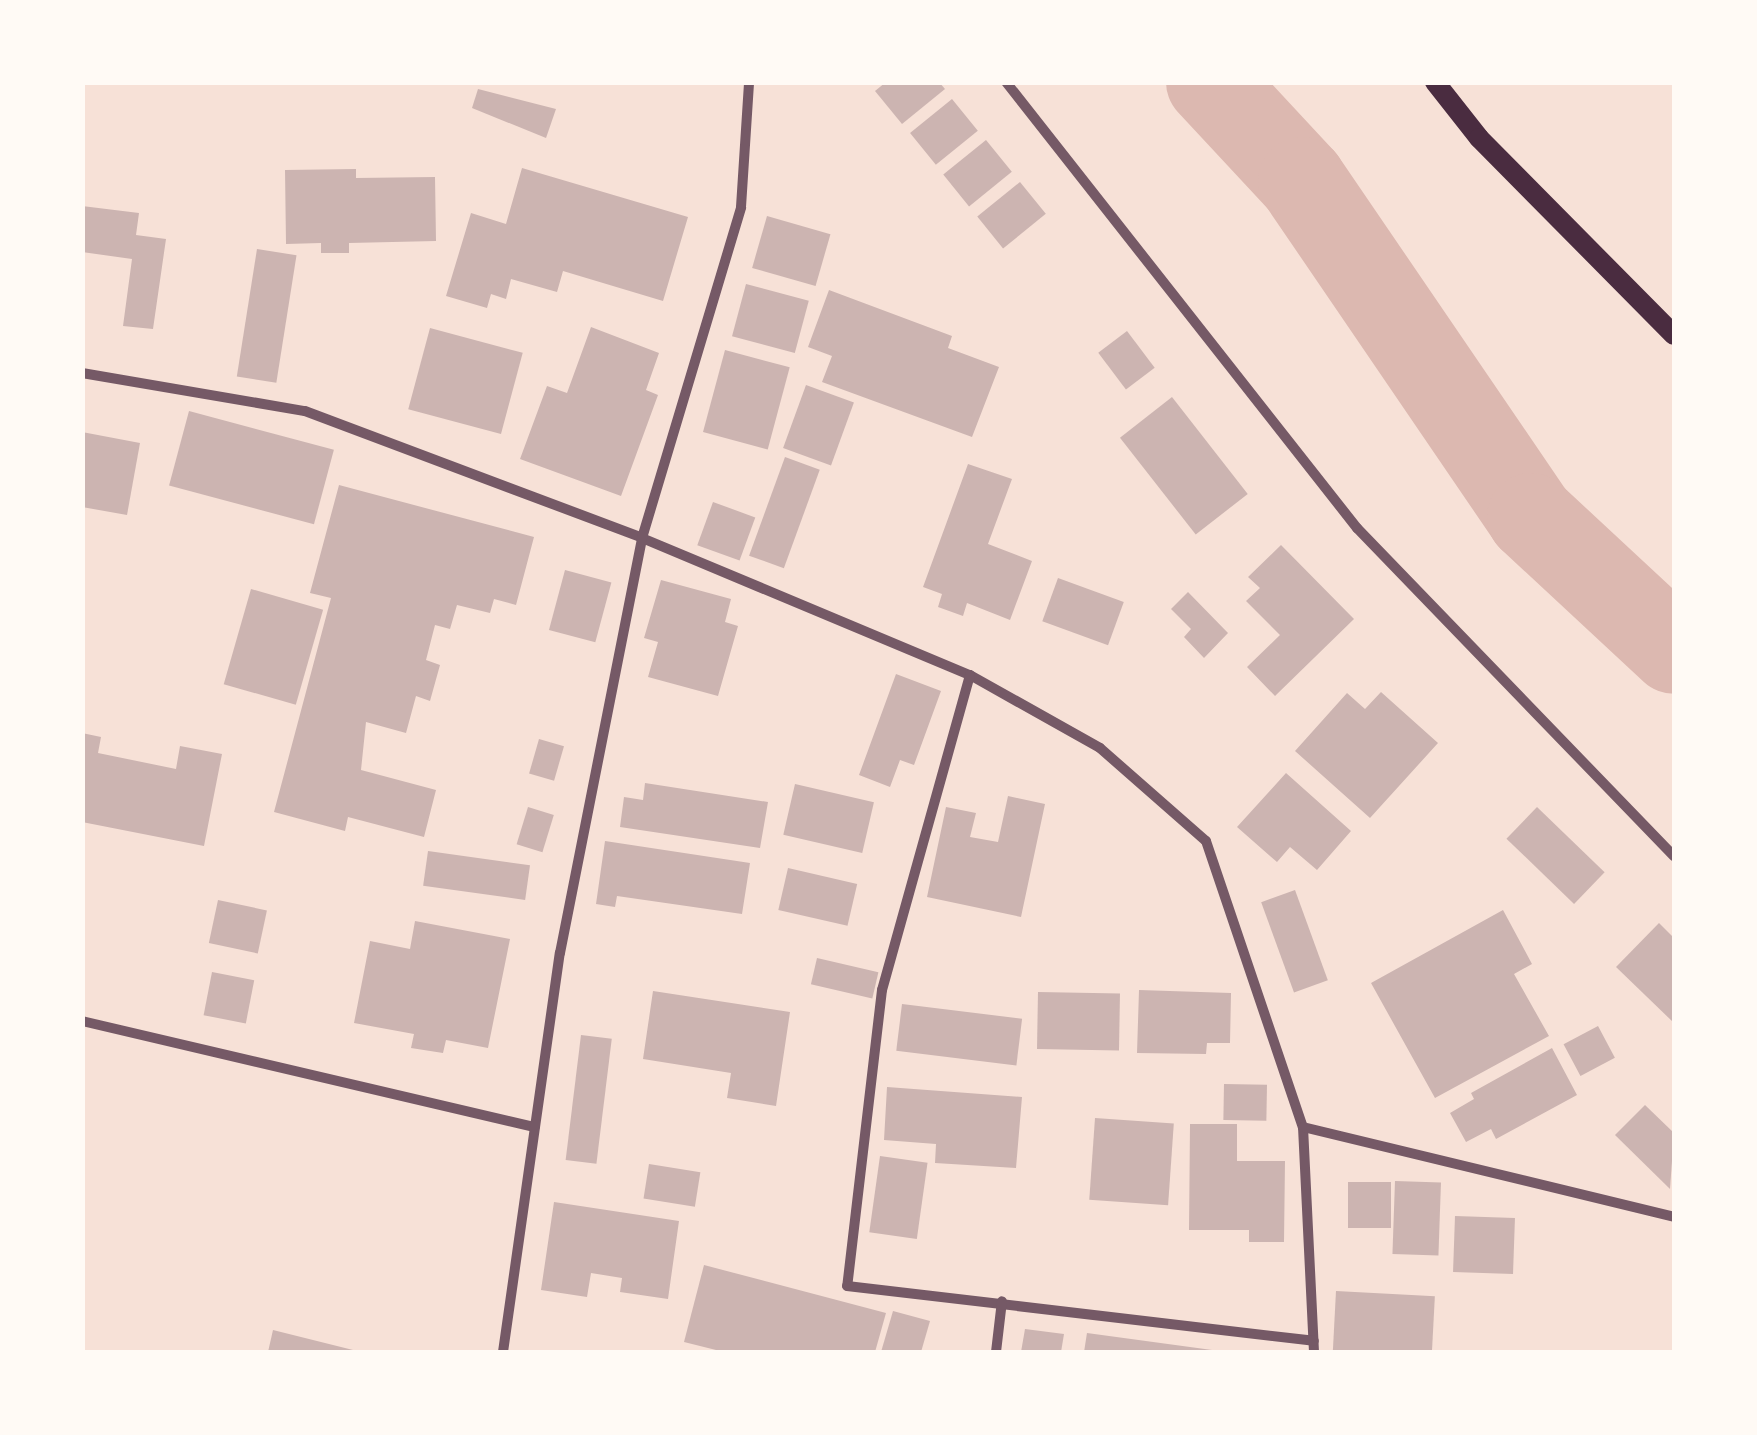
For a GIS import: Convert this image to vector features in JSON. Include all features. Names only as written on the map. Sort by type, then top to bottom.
[{"type":"main road","points":[[1436,82],[1479,138],[1674,335]]},
{"type":"street","points":[[503,1352],[560,953],[642,538],[741,207],[749,82]]},
{"type":"street","points":[[1006,82],[1357,528],[1674,856]]},
{"type":"street","points":[[82,373],[305,411],[642,538],[970,675],[1100,748],[1206,840],[1304,1126],[1314,1347],[1002,1300],[847,1286],[882,990],[970,675]]},
{"type":"street","points":[[82,1021],[536,1128]]},
{"type":"street","points":[[1304,1126],[1674,1217]]},
{"type":"street","points":[[996,1352],[1002,1300]]},
{"type":"building","points":[[886,82],[939,82],[945,89],[902,124],[875,91]]},
{"type":"building","points":[[478,89],[556,109],[546,138],[472,108]]},
{"type":"building","points":[[952,99],[978,131],[936,165],[910,133]]},
{"type":"building","points":[[986,140],[1012,172],[969,206],[943,175]]},
{"type":"building","points":[[522,168],[688,217],[663,301],[563,271],[557,292],[511,279],[506,299],[491,294],[487,308],[446,296],[471,213],[506,224]]},
{"type":"building","points":[[356,169],[356,178],[435,177],[436,241],[349,243],[349,253],[321,253],[321,243],[286,244],[285,170]]},
{"type":"building","points":[[1020,182],[1046,214],[1003,248],[977,217]]},
{"type":"building","points":[[82,206],[139,213],[136,235],[166,239],[153,329],[123,326],[132,259],[82,252]]},
{"type":"building","points":[[767,216],[830,234],[816,286],[752,268]]},
{"type":"building","points":[[257,249],[297,255],[276,383],[237,376]]},
{"type":"building","points":[[746,284],[809,301],[795,353],[732,336]]},
{"type":"building","points":[[829,290],[952,336],[948,348],[999,367],[972,437],[822,382],[832,356],[808,347]]},
{"type":"building","points":[[591,327],[659,353],[646,390],[658,395],[621,496],[520,459],[547,386],[567,393]]},
{"type":"building","points":[[430,328],[523,353],[501,434],[408,409]]},
{"type":"building","points":[[1127,331],[1155,368],[1126,389],[1098,353]]},
{"type":"building","points":[[725,350],[790,367],[768,449],[703,432]]},
{"type":"building","points":[[806,385],[854,402],[831,465],[783,448]]},
{"type":"building","points":[[1172,397],[1248,494],[1196,535],[1120,438]]},
{"type":"building","points":[[189,411],[334,450],[314,524],[169,485]]},
{"type":"building","points":[[82,432],[140,443],[127,515],[82,507]]},
{"type":"building","points":[[785,457],[820,470],[784,568],[749,556]]},
{"type":"building","points":[[968,464],[1012,479],[988,544],[1032,561],[1010,620],[967,603],[963,616],[938,607],[942,594],[923,587]]},
{"type":"building","points":[[339,485],[534,537],[516,605],[494,599],[490,613],[457,605],[450,629],[435,625],[426,660],[440,665],[430,701],[416,696],[406,733],[366,722],[361,770],[436,790],[424,837],[348,817],[345,831],[274,812],[331,598],[310,593]]},
{"type":"building","points":[[713,502],[755,517],[740,561],[697,545]]},
{"type":"building","points":[[1281,545],[1354,619],[1275,696],[1247,667],[1280,635],[1246,601],[1260,588],[1248,577]]},
{"type":"building","points":[[565,570],[611,582],[595,642],[549,630]]},
{"type":"building","points":[[1058,578],[1124,602],[1108,645],[1042,621]]},
{"type":"building","points":[[661,580],[731,599],[725,622],[738,626],[718,696],[648,677],[658,642],[644,638]]},
{"type":"building","points":[[251,589],[323,610],[296,705],[224,684]]},
{"type":"building","points":[[1188,592],[1228,633],[1204,658],[1184,637],[1191,629],[1171,609]]},
{"type":"building","points":[[896,674],[941,691],[914,765],[900,760],[890,787],[859,775]]},
{"type":"building","points":[[1381,692],[1438,743],[1370,818],[1295,751],[1347,693],[1365,709]]},
{"type":"building","points":[[82,733],[101,737],[98,753],[176,769],[180,746],[222,754],[204,846],[82,822]]},
{"type":"building","points":[[539,739],[564,746],[554,781],[529,774]]},
{"type":"building","points":[[1286,773],[1351,831],[1317,870],[1290,847],[1277,862],[1237,827]]},
{"type":"building","points":[[645,783],[768,802],[760,848],[620,827],[624,797],[643,800]]},
{"type":"building","points":[[795,784],[874,802],[862,853],[783,835]]},
{"type":"building","points":[[1008,796],[1045,804],[1021,917],[927,897],[946,807],[976,813],[970,837],[998,842]]},
{"type":"building","points":[[528,807],[554,815],[542,852],[517,844]]},
{"type":"building","points":[[1537,807],[1605,872],[1574,904],[1506,839]]},
{"type":"building","points":[[605,841],[750,863],[742,914],[617,896],[615,907],[596,904]]},
{"type":"building","points":[[428,851],[530,865],[525,900],[423,886]]},
{"type":"building","points":[[788,868],[857,884],[848,926],[778,910]]},
{"type":"building","points":[[1295,890],[1328,980],[1294,993],[1261,902]]},
{"type":"building","points":[[218,900],[267,910],[258,953],[209,943]]},
{"type":"building","points":[[1503,910],[1532,964],[1514,974],[1549,1036],[1435,1098],[1371,983]]},
{"type":"building","points":[[415,921],[510,939],[488,1048],[446,1040],[443,1053],[411,1048],[414,1034],[354,1023],[370,941],[410,949]]},
{"type":"building","points":[[1659,923],[1674,938],[1674,1023],[1616,967]]},
{"type":"building","points":[[817,958],[878,972],[872,998],[811,984]]},
{"type":"building","points":[[212,972],[254,980],[246,1023],[204,1015]]},
{"type":"building","points":[[1139,990],[1231,993],[1230,1043],[1207,1043],[1206,1054],[1137,1053]]},
{"type":"building","points":[[653,991],[790,1012],[776,1106],[727,1098],[731,1073],[643,1059]]},
{"type":"building","points":[[1038,992],[1120,993],[1119,1050],[1037,1049]]},
{"type":"building","points":[[902,1004],[1022,1019],[1016,1065],[896,1051]]},
{"type":"building","points":[[1598,1026],[1615,1058],[1580,1076],[1564,1044]]},
{"type":"building","points":[[581,1035],[612,1039],[596,1164],[566,1160]]},
{"type":"building","points":[[1552,1048],[1577,1095],[1496,1139],[1491,1129],[1466,1142],[1450,1113],[1474,1099],[1471,1093]]},
{"type":"building","points":[[1224,1084],[1267,1085],[1266,1121],[1223,1120]]},
{"type":"building","points":[[887,1087],[1022,1097],[1016,1168],[935,1163],[936,1144],[884,1140]]},
{"type":"building","points":[[1645,1105],[1674,1133],[1670,1189],[1615,1135]]},
{"type":"building","points":[[1095,1118],[1174,1124],[1168,1205],[1089,1200]]},
{"type":"building","points":[[1190,1124],[1237,1124],[1237,1161],[1285,1161],[1284,1242],[1249,1242],[1249,1230],[1189,1230]]},
{"type":"building","points":[[880,1156],[928,1163],[917,1239],[869,1232]]},
{"type":"building","points":[[649,1164],[700,1172],[695,1207],[644,1199]]},
{"type":"building","points":[[1395,1181],[1441,1183],[1438,1256],[1392,1254]]},
{"type":"building","points":[[1348,1182],[1391,1182],[1391,1228],[1348,1228]]},
{"type":"building","points":[[554,1202],[679,1221],[668,1299],[620,1292],[622,1278],[591,1273],[587,1297],[541,1290]]},
{"type":"building","points":[[1455,1216],[1515,1218],[1513,1274],[1453,1272]]},
{"type":"building","points":[[704,1265],[886,1313],[875,1352],[724,1352],[684,1342]]},
{"type":"building","points":[[1336,1291],[1435,1296],[1432,1352],[1333,1352]]},
{"type":"building","points":[[893,1311],[930,1321],[921,1352],[881,1352]]},
{"type":"building","points":[[1025,1329],[1064,1334],[1061,1352],[1021,1352]]},
{"type":"building","points":[[273,1330],[357,1351],[357,1352],[268,1352]]},
{"type":"building","points":[[1087,1333],[1212,1350],[1212,1352],[1084,1352]]},
{"type":"waterway","points":[[1210,82],[1302,181],[1531,517],[1674,650]]}]
